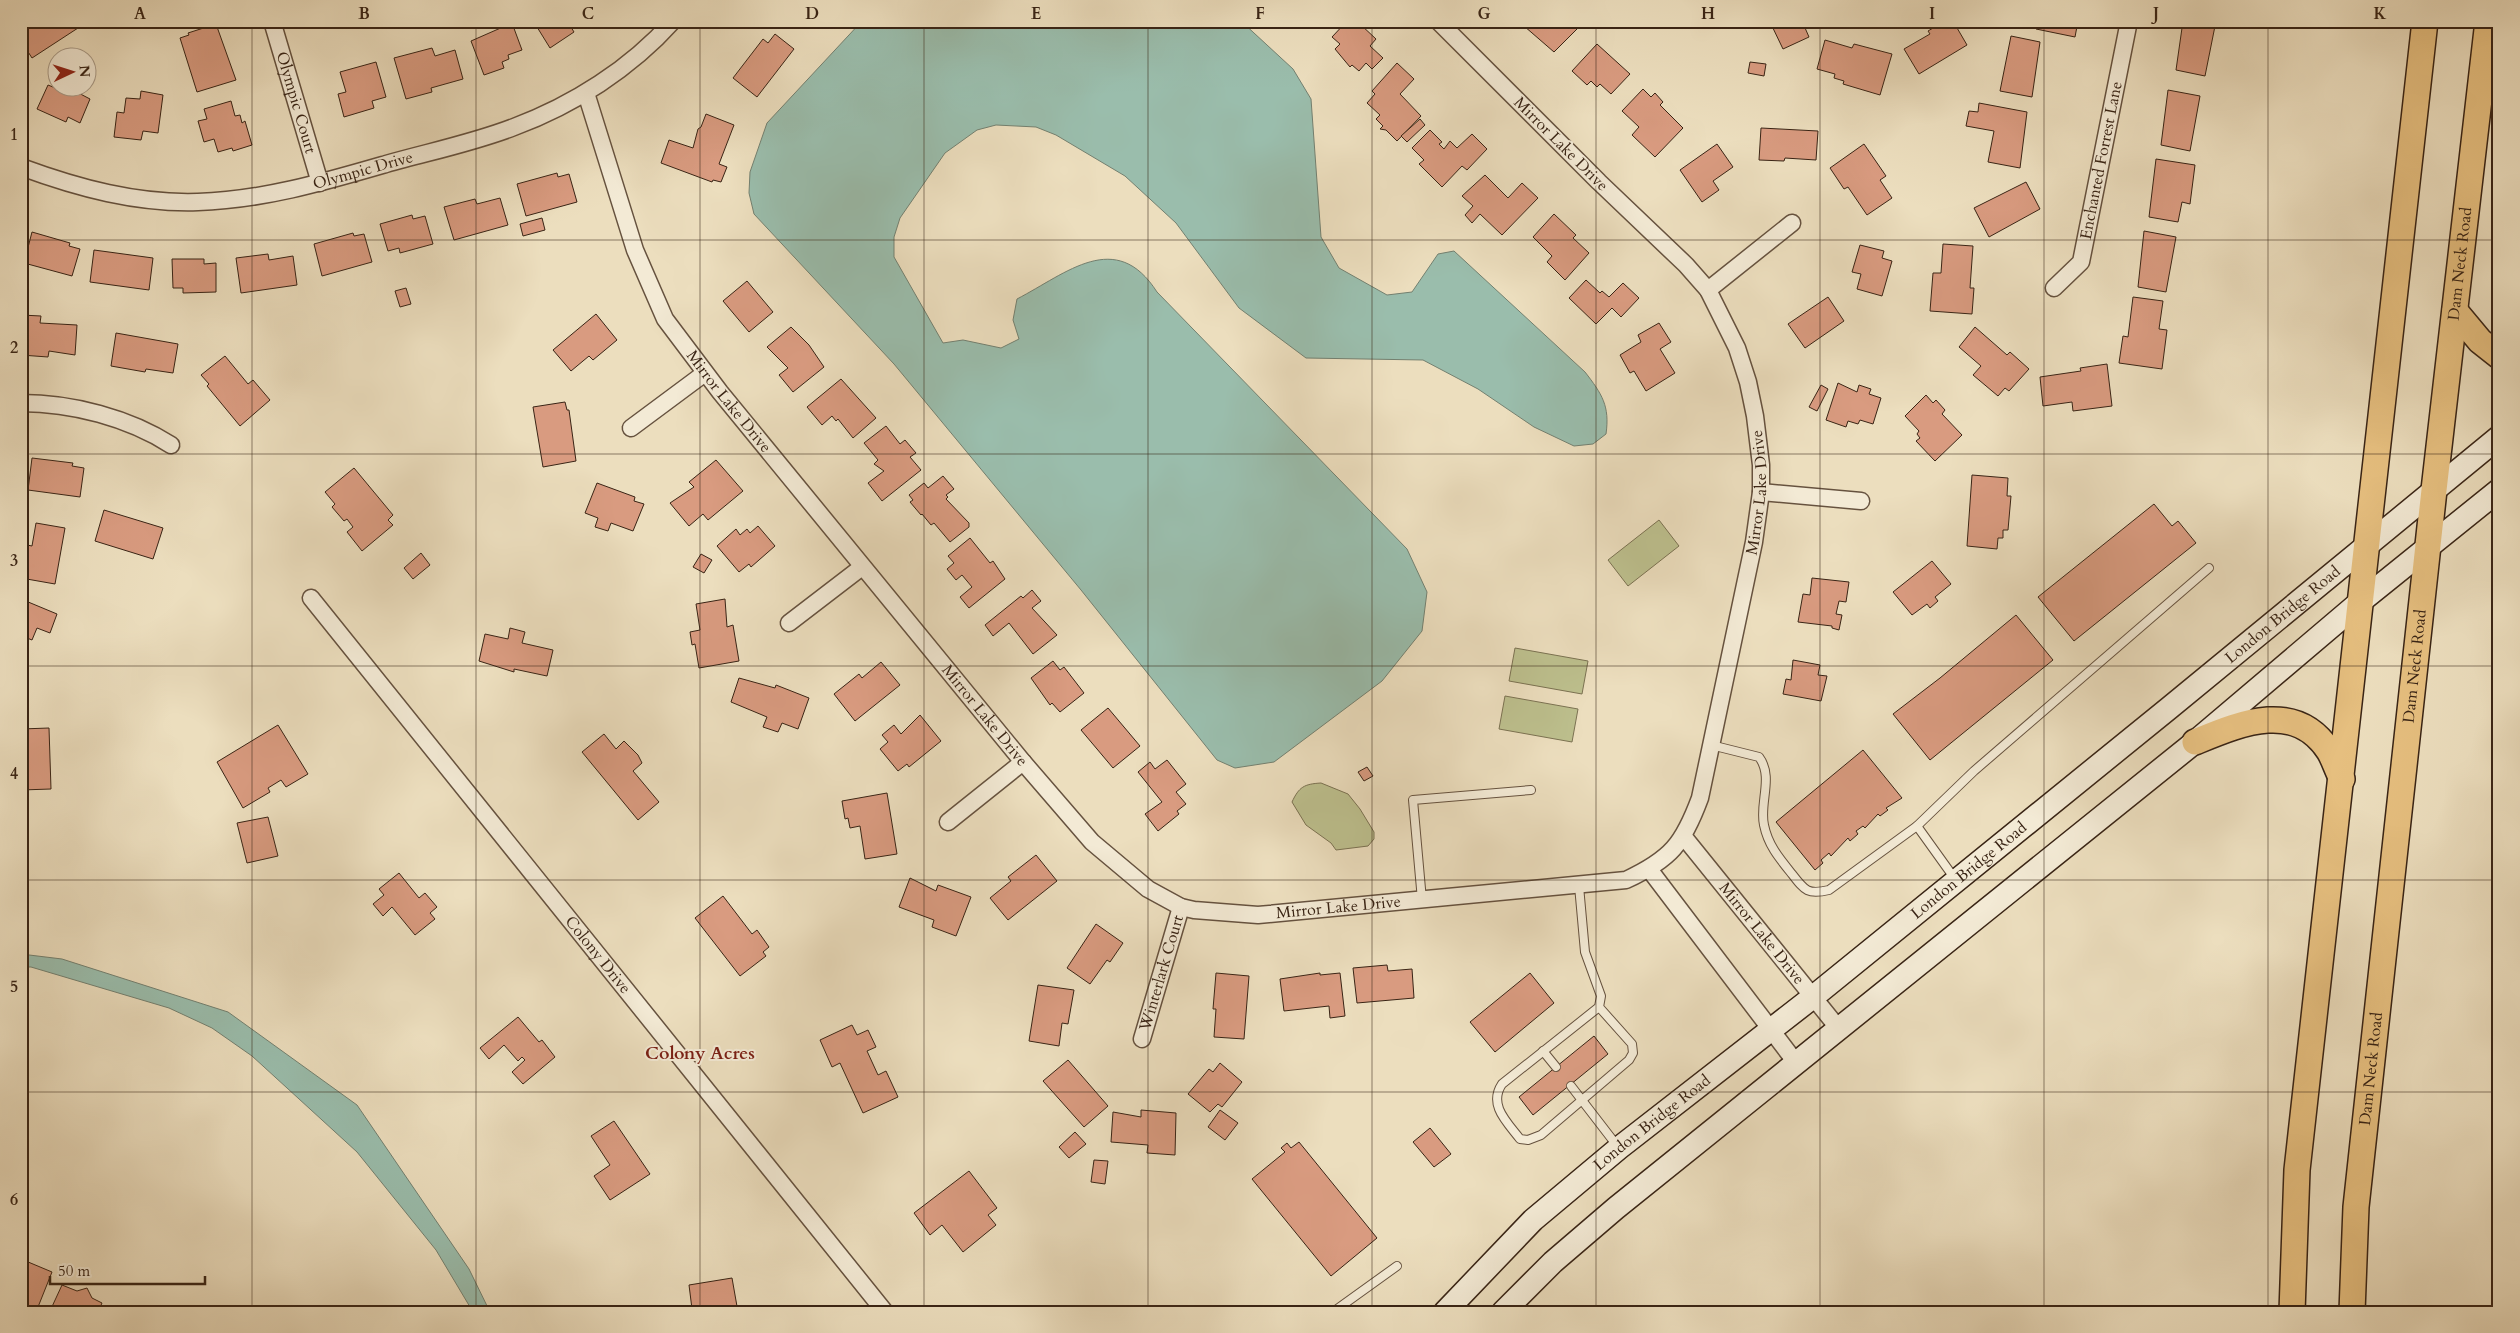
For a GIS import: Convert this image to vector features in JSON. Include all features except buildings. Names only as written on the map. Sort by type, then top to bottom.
[{"type":"main road","points":[[2292,1312],[2297,1170],[2342,779],[2365,547],[2426,21]]},
{"type":"main road","name":"Dam Neck Road","points":[[2352,1312],[2356,1207],[2427,548],[2456,311],[2488,21]]},
{"type":"main road","points":[[2456,311],[2480,341],[2499,356]]},
{"type":"main road","name":"London Bridge Road","points":[[1446,1312],[1533,1220],[1619,1148],[1813,997],[2499,437]]},
{"type":"main road","points":[[1503,1312],[1553,1262],[1616,1208],[2195,742],[2360,602],[2499,490]]},
{"type":"main road","points":[[2195,742],[2240,724],[2264,720],[2284,720],[2312,733],[2328,750],[2342,779]]},
{"type":"street","name":"Olympic Court","points":[[272,21],[320,183]]},
{"type":"street","name":"Olympic Drive","points":[[21,167],[61,182],[115,195],[160,201],[197,202],[243,199],[288,191],[512,128],[586,93],[629,62],[672,21]]},
{"type":"street","name":"Enchanted Forrest Lane","points":[[2054,288],[2081,262],[2129,21]]},
{"type":"street","name":"Mirror Lake Drive","points":[[586,93],[639,259],[665,319],[705,373],[1023,762],[1092,842],[1148,889],[1181,907],[1228,914],[1258,915],[1579,886],[1626,880],[1649,869],[1669,854],[1684,837],[1700,798],[1754,542],[1761,492],[1761,465],[1755,416],[1748,382],[1724,318],[1708,290],[1686,265],[1599,182],[1446,24]]},
{"type":"street","points":[[1708,290],[1792,223]]},
{"type":"street","points":[[631,428],[705,373]]},
{"type":"street","points":[[21,403],[74,409],[116,419],[150,432],[171,445]]},
{"type":"street","points":[[1761,492],[1861,501]]},
{"type":"street","points":[[789,623],[862,566]]},
{"type":"street","name":"Colony Drive","points":[[311,598],[884,1312]]},
{"type":"street","points":[[948,822],[1023,762]]},
{"type":"street","name":"Mirror Lake Drive","points":[[1684,837],[1839,1029]]},
{"type":"street","points":[[1649,869],[1797,1064]]},
{"type":"street","name":"Winterlark Court","points":[[1142,1038],[1181,907]]},
{"type":"lane","points":[[1711,745],[1759,757],[1763,762],[1766,779],[1763,823],[1770,846],[1802,888],[1814,893],[1830,890],[1918,826],[1974,771],[2209,568]]},
{"type":"lane","points":[[1422,900],[1413,800],[1531,790]]},
{"type":"lane","points":[[1918,826],[1956,881]]},
{"type":"lane","points":[[1579,886],[1585,952],[1601,996],[1600,1006],[1502,1084],[1497,1092],[1496,1102],[1500,1114],[1520,1139],[1528,1140],[1541,1135],[1629,1060],[1633,1053],[1632,1044],[1600,1006]]},
{"type":"lane","points":[[1544,1051],[1556,1067]]},
{"type":"lane","points":[[1571,1086],[1619,1148]]},
{"type":"lane","points":[[1333,1312],[1397,1266]]},
{"type":"green space","points":[[1659,520],[1679,546],[1628,586],[1608,560]]},
{"type":"green space","points":[[1515,648],[1588,661],[1582,694],[1509,681]]},
{"type":"green space","points":[[1505,696],[1578,709],[1572,742],[1499,729]]},
{"type":"green space","points":[[1321,783],[1348,794],[1360,809],[1374,832],[1374,839],[1368,846],[1336,850],[1331,843],[1306,825],[1292,802],[1303,787]]},
{"type":"shaded area","points":[[862,21],[1241,21],[1293,69],[1311,99],[1321,237],[1339,268],[1387,295],[1412,292],[1438,254],[1454,251],[1585,372],[1596,387],[1606,408],[1606,434],[1593,444],[1574,446],[1534,427],[1478,389],[1423,360],[1306,358],[1239,308],[1176,223],[1125,176],[1056,135],[1036,127],[996,125],[977,130],[945,153],[900,218],[894,237],[894,257],[943,343],[963,340],[1001,348],[1019,339],[1013,320],[1017,299],[1072,268],[1108,259],[1125,262],[1141,273],[1157,292],[1407,549],[1427,592],[1422,631],[1382,681],[1274,762],[1235,768],[1217,760],[1081,590],[894,364],[754,214],[749,193],[750,172],[767,123]]},
{"type":"shaded area","points":[[21,954],[62,959],[228,1012],[357,1105],[469,1269],[490,1312],[473,1312],[436,1250],[357,1152],[252,1056],[212,1028],[169,1008],[31,967],[21,967]]},
{"type":"district","name":"Colony Acres","points":[[700,1053]]}]
